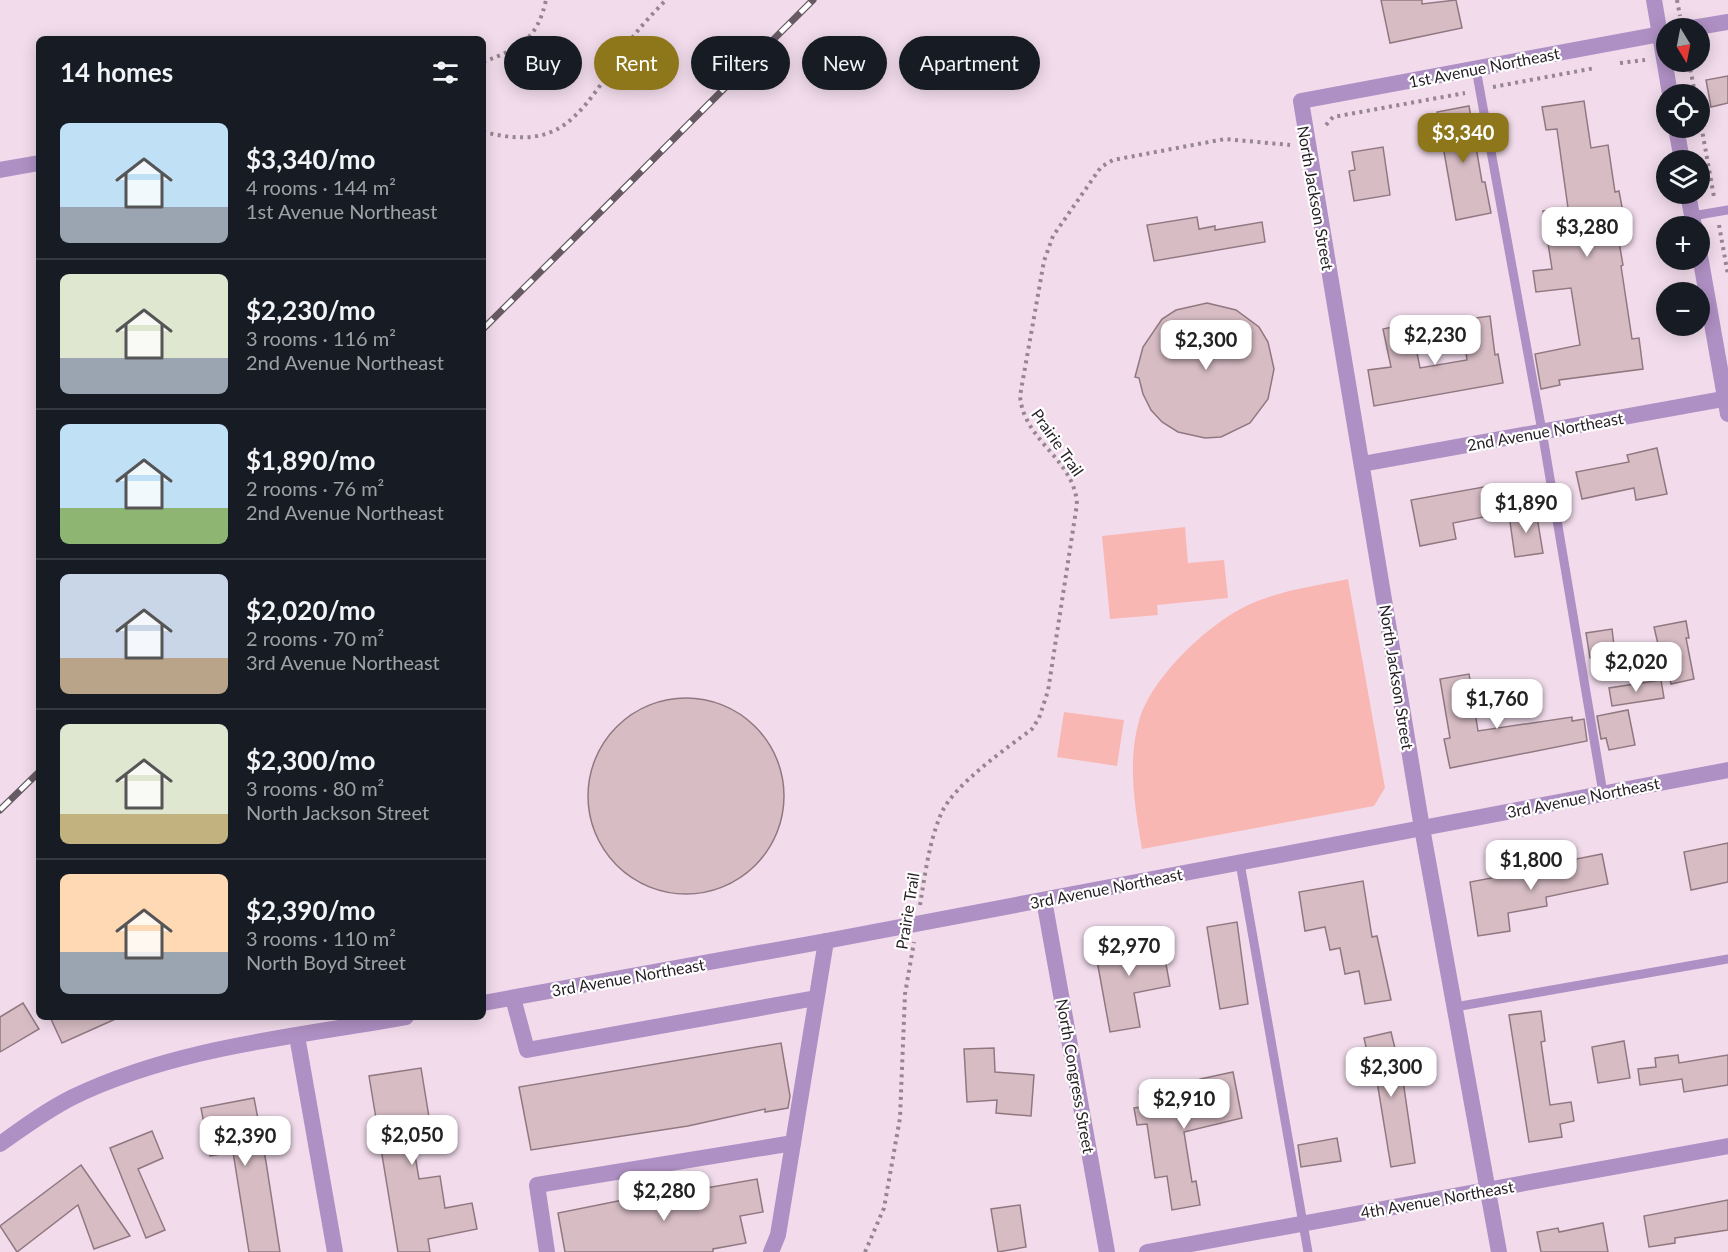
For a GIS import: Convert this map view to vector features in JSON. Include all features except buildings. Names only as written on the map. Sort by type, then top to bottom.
[{"type":"street","points":[[1654,0],[1659,18]]},
{"type":"street","points":[[1710,25],[1728,22]]},
{"type":"street","name":"1st Avenue Northeast","points":[[1300,101],[1656,35]]},
{"type":"street","name":"North Jackson Street","points":[[1300,101],[1422,828],[1499,1252]]},
{"type":"street","points":[[0,170],[36,164]]},
{"type":"street","points":[[1703,270],[1727,403]]},
{"type":"street","name":"2nd Avenue Northeast","points":[[1362,464],[1542,431],[1727,403]]},
{"type":"street","name":"3rd Avenue Northeast","points":[[486,1002],[917,924],[1728,770]]},
{"type":"street","name":"North Congress Street","points":[[1044,900],[1107,1252]]},
{"type":"street","points":[[771,1252],[778,1235],[826,941]]},
{"type":"street","points":[[513,998],[527,1050],[816,998]]},
{"type":"street","points":[[0,1144],[38,1116],[119,1077],[211,1051],[389,1020]]},
{"type":"street","points":[[297,1036],[335,1252]]},
{"type":"street","points":[[547,1252],[537,1185],[793,1143]]},
{"type":"street","name":"4th Avenue Northeast","points":[[1147,1252],[1728,1146]]},
{"type":"lane","points":[[1476,69],[1542,431],[1603,793]]},
{"type":"lane","points":[[1709,216],[1728,210]]},
{"type":"lane","points":[[1240,863],[1308,1252]]},
{"type":"lane","points":[[1455,1007],[1728,959]]},
{"type":"path","points":[[486,61],[522,44],[534,34],[546,0]]},
{"type":"path","points":[[486,133],[513,138],[535,137],[553,132],[569,121],[588,101],[633,36],[666,0]]},
{"type":"path","points":[[1612,65],[1656,59]]},
{"type":"path","name":"Prairie Trail","points":[[865,1252],[884,1208],[900,1118],[905,994],[925,871],[942,813],[973,775],[1032,729],[1039,718],[1048,691],[1077,504],[1076,489],[1068,474],[1030,428],[1022,412],[1020,396],[1044,261],[1053,236],[1101,167],[1113,160],[1225,139],[1285,145],[1328,140],[1326,124],[1333,117],[1601,67]]},
{"type":"shaded area","points":[[1185,527],[1188,563],[1224,560],[1228,598],[1157,605],[1158,615],[1110,619],[1102,536]]},
{"type":"shaded area","points":[[1348,579],[1385,788],[1374,806],[1142,849],[1133,785],[1133,753],[1139,721],[1145,704],[1155,688],[1182,654],[1198,639],[1246,606],[1283,593]]},
{"type":"shaded area","points":[[1064,712],[1124,720],[1117,766],[1057,757]]},
{"type":"railway","points":[[486,326],[813,0]]},
{"type":"railway","points":[[0,810],[36,775]]}]
